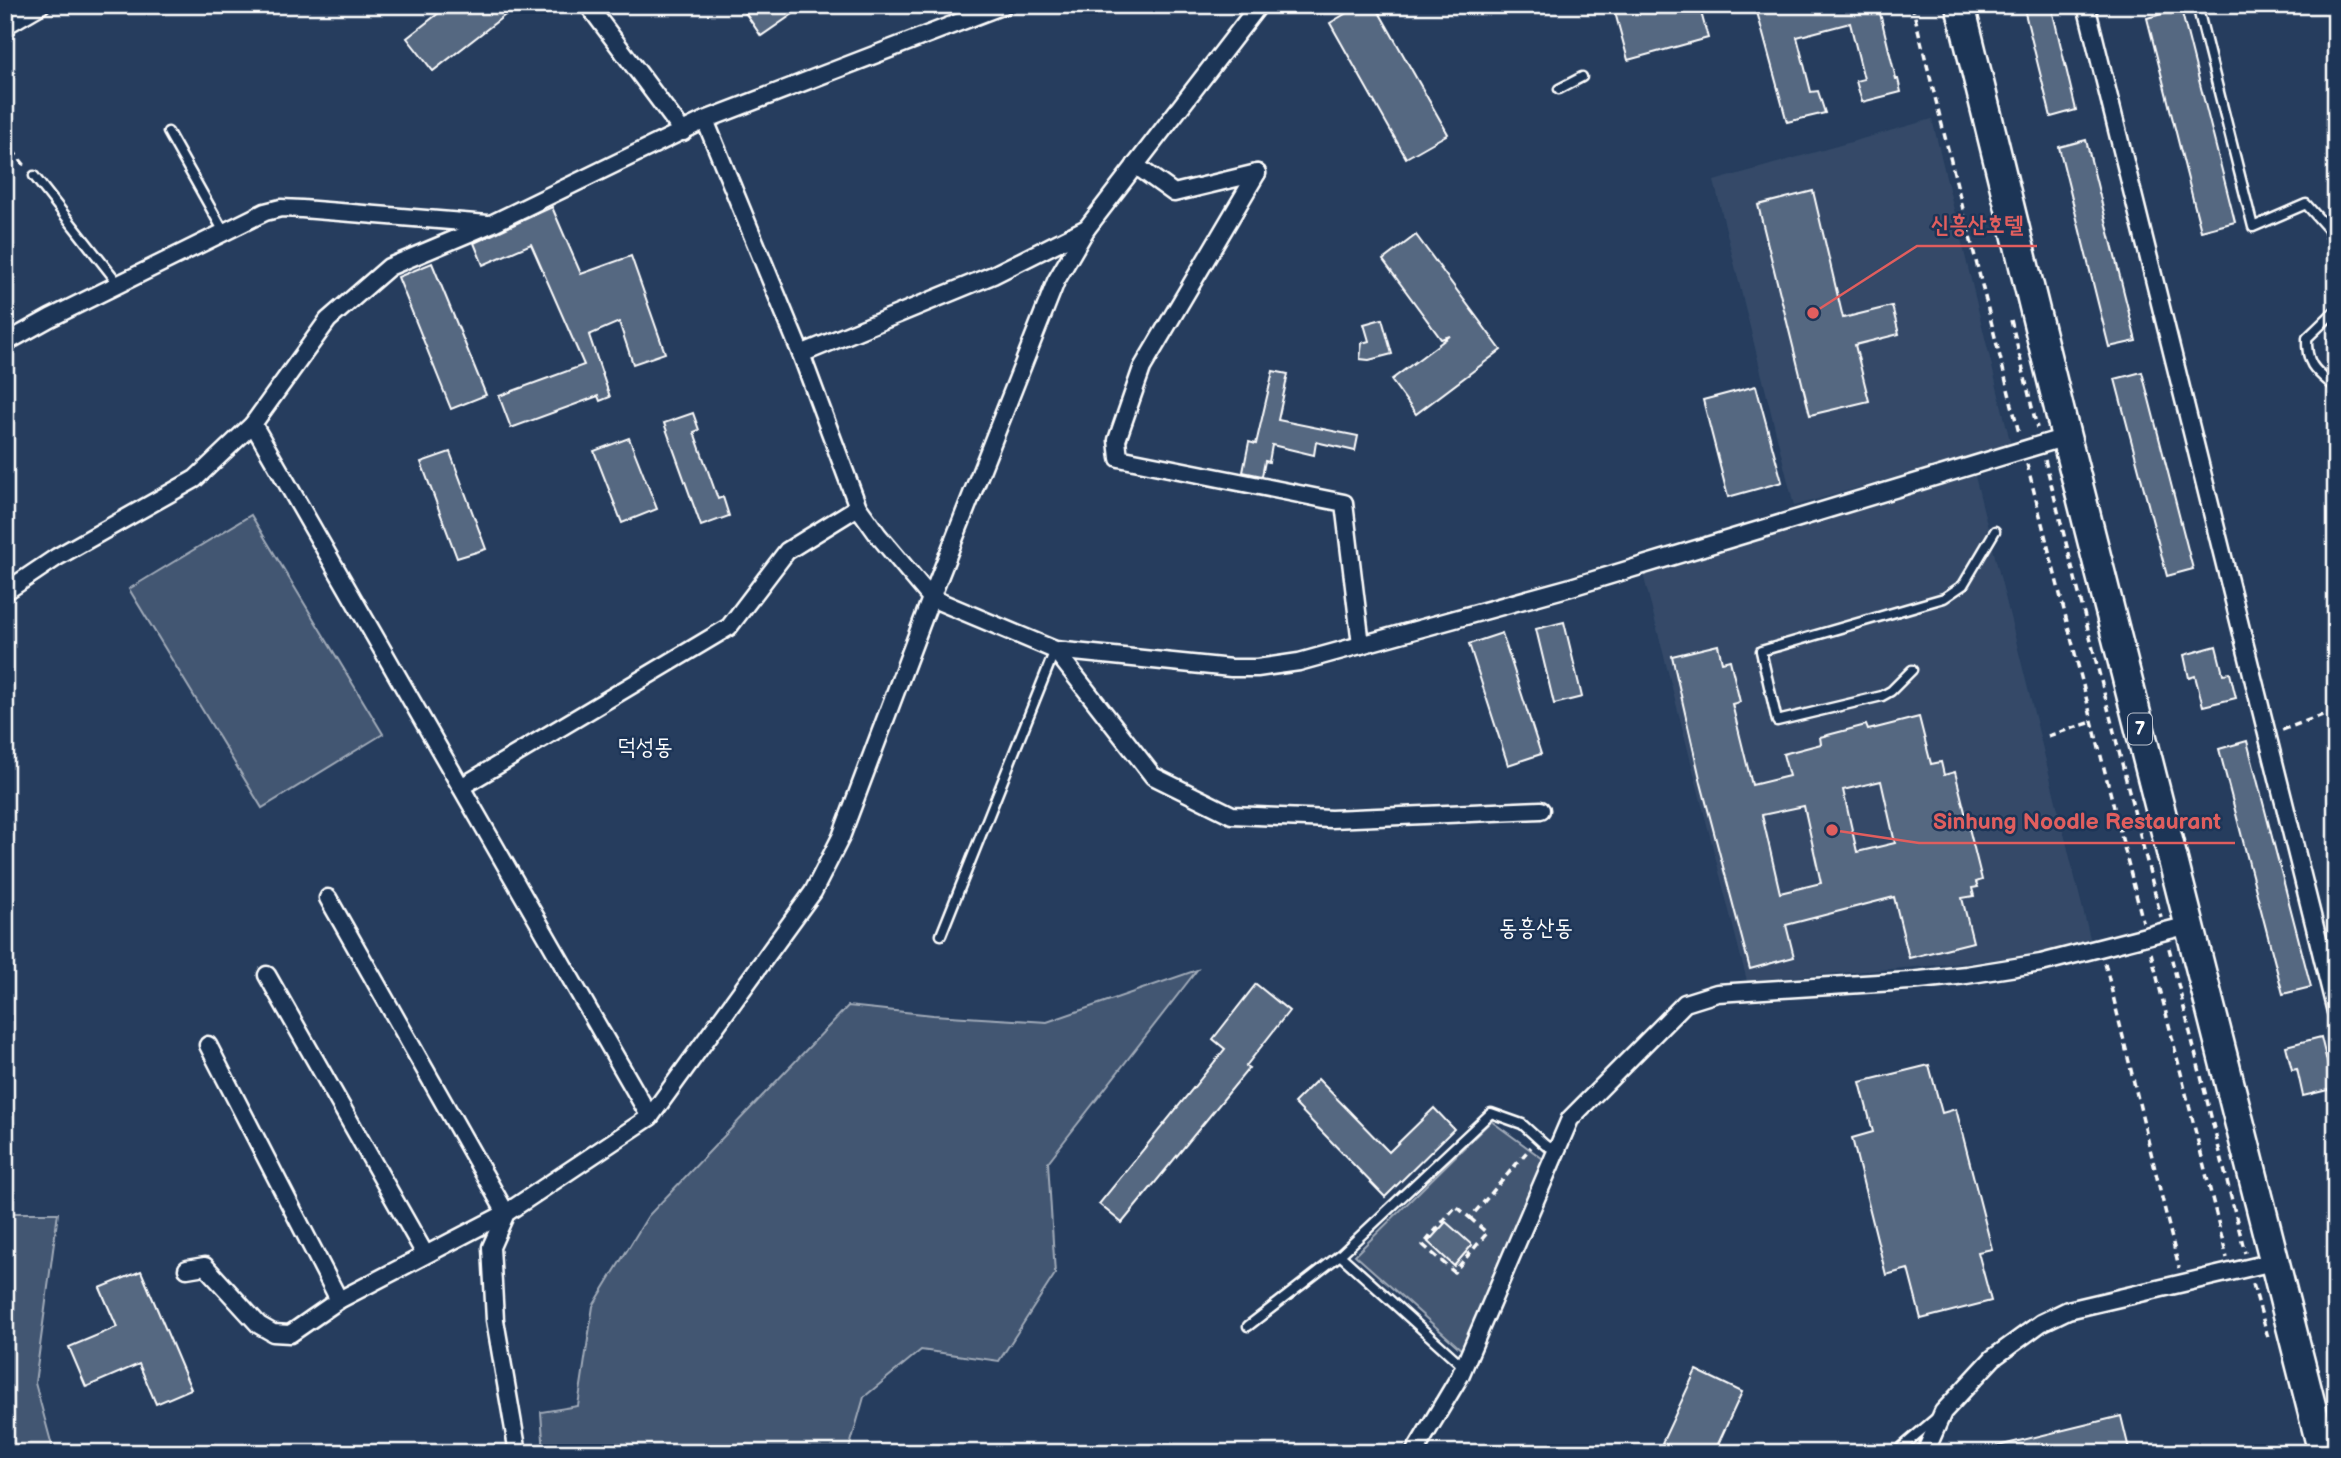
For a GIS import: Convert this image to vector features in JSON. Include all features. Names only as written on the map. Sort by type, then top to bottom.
[{"type":"highway","name":"7","points":[[1960,5],[2066,437],[2323,1453]]},
{"type":"street","points":[[5,26],[41,5]]},
{"type":"street","points":[[588,5],[683,132]]},
{"type":"street","points":[[5,592],[57,557],[195,479],[253,424],[328,320],[389,267],[491,224],[705,120],[1004,5]]},
{"type":"street","points":[[187,1269],[205,1266],[259,1325],[272,1333],[289,1334],[339,1300],[506,1213],[650,1117],[813,892],[827,867],[841,837],[931,598],[1056,281],[1087,228],[1259,5]]},
{"type":"street","points":[[2086,5],[2336,1012]]},
{"type":"street","points":[[705,120],[802,354],[858,507],[931,598],[1055,650],[1244,668],[1289,664],[1572,587],[2066,437]]},
{"type":"street","points":[[1135,166],[1174,193],[1257,173],[1142,368],[1117,440],[1119,458],[1344,503],[1361,645]]},
{"type":"street","points":[[5,343],[224,232],[265,212],[281,208],[491,224]]},
{"type":"street","points":[[802,354],[993,275],[1087,228]]},
{"type":"street","points":[[253,424],[650,1117]]},
{"type":"street","points":[[461,787],[729,627],[787,551],[858,507]]},
{"type":"street","points":[[1055,650],[1153,776],[1232,815],[1331,819],[1541,810]]},
{"type":"street","points":[[328,898],[506,1213]]},
{"type":"street","points":[[1414,1453],[1464,1367],[1570,1119],[1685,1003],[1717,993],[1966,975],[2041,963],[2189,925]]},
{"type":"street","points":[[267,975],[425,1254]]},
{"type":"street","points":[[208,1045],[339,1300]]},
{"type":"street","points":[[506,1213],[491,1247],[495,1320],[518,1453]]},
{"type":"street","points":[[1925,1453],[1943,1412],[1993,1358],[2041,1323],[2067,1310],[2273,1262]]},
{"type":"lane","points":[[2197,5],[2253,227],[2306,204],[2329,230],[2336,254]]},
{"type":"lane","points":[[1559,89],[1582,77]]},
{"type":"lane","points":[[168,132],[224,232]]},
{"type":"lane","points":[[34,176],[118,284]]},
{"type":"lane","points":[[2336,310],[2307,338],[2306,354],[2313,368],[2336,388]]},
{"type":"lane","points":[[1912,670],[1891,691],[1882,696],[1777,721],[1761,651],[1944,598],[1963,585],[1996,531]]},
{"type":"lane","points":[[941,935],[1055,650]]},
{"type":"lane","points":[[1248,1326],[1340,1255],[1491,1113],[1522,1124],[1538,1139],[1557,1150]]},
{"type":"lane","points":[[1340,1255],[1464,1367]]},
{"type":"lane","points":[[1895,1453],[1943,1412]]},
{"type":"path","points":[[1912,5],[2230,1274]]},
{"type":"path","points":[[5,141],[34,176]]},
{"type":"path","points":[[2269,735],[2336,710]]},
{"type":"path","points":[[2048,736],[2092,722]]},
{"type":"path","points":[[2101,947],[2183,1284]]},
{"type":"path","points":[[1470,1219],[1538,1139]]},
{"type":"path","points":[[1456,1206],[1470,1219],[1487,1233],[1454,1272],[1423,1245],[1456,1206]]},
{"type":"shaded area","points":[[1932,119],[2011,445],[1794,506],[1714,181]]},
{"type":"shaded area","points":[[1974,472],[2091,942],[2037,954],[1975,962],[1747,981],[1643,574]]},
{"type":"shaded area","points":[[251,515],[383,734],[262,808],[129,589]]},
{"type":"shaded area","points":[[1197,970],[1048,1162],[1055,1274],[999,1361],[921,1350],[864,1397],[848,1453],[544,1453],[541,1412],[578,1406],[593,1306],[648,1216],[848,1006],[933,1015],[1047,1022]]},
{"type":"shaded area","points":[[1491,1121],[1546,1161],[1463,1351],[1355,1255]]},
{"type":"shaded area","points":[[5,1213],[58,1213],[35,1383],[54,1453],[5,1453]]},
{"type":"building","points":[[449,5],[518,5],[433,71],[407,38]]},
{"type":"building","points":[[740,5],[806,5],[761,36]]},
{"type":"building","points":[[1360,5],[1375,5],[1448,134],[1406,158],[1330,23]]},
{"type":"building","points":[[1613,5],[1699,5],[1708,38],[1628,60]]},
{"type":"building","points":[[1783,5],[1878,5],[1901,92],[1862,102],[1856,81],[1864,79],[1850,23],[1797,37],[1811,92],[1818,91],[1825,113],[1787,122],[1757,12]]},
{"type":"building","points":[[2023,5],[2051,5],[2076,110],[2051,117]]},
{"type":"building","points":[[2181,9],[2235,222],[2201,231],[2147,18]]},
{"type":"building","points":[[2086,140],[2136,341],[2109,347],[2059,147]]},
{"type":"building","points":[[1813,191],[1843,318],[1892,306],[1899,334],[1855,345],[1869,401],[1810,415],[1758,205]]},
{"type":"building","points":[[552,207],[581,274],[631,256],[665,353],[633,364],[619,322],[589,335],[610,397],[600,401],[598,396],[511,428],[499,396],[584,365],[531,244],[483,265],[474,243]]},
{"type":"building","points":[[1416,235],[1501,350],[1416,414],[1391,380],[1450,336],[1441,339],[1383,260]]},
{"type":"building","points":[[432,263],[486,395],[451,409],[398,277]]},
{"type":"building","points":[[1382,319],[1392,354],[1369,360],[1360,359],[1362,343],[1369,341],[1364,324]]},
{"type":"building","points":[[1273,371],[1288,374],[1278,420],[1358,436],[1355,451],[1316,442],[1314,455],[1272,445],[1269,462],[1265,461],[1262,476],[1243,472],[1249,442],[1256,444]]},
{"type":"building","points":[[2142,372],[2193,569],[2167,576],[2115,379]]},
{"type":"building","points":[[1756,386],[1782,482],[1728,497],[1703,400]]},
{"type":"building","points":[[693,413],[699,430],[694,432],[718,499],[723,497],[729,516],[701,526],[664,423]]},
{"type":"building","points":[[629,438],[657,509],[622,523],[594,451]]},
{"type":"building","points":[[450,452],[486,549],[457,558],[421,462]]},
{"type":"building","points":[[1564,622],[1582,697],[1554,704],[1536,629]]},
{"type":"building","points":[[1502,633],[1541,754],[1508,765],[1469,644]]},
{"type":"building","points":[[1718,645],[1722,662],[1730,660],[1740,702],[1732,704],[1752,785],[1789,776],[1783,754],[1821,744],[1820,737],[1866,725],[1868,730],[1919,717],[1931,764],[1941,762],[1944,775],[1955,772],[1982,880],[1976,882],[1978,887],[1972,888],[1974,896],[1962,898],[1973,942],[1909,958],[1894,897],[1786,925],[1794,957],[1750,969],[1701,783],[1672,656]],"holes":[[[1881,781],[1895,843],[1857,852],[1843,790]],[[1804,806],[1821,883],[1780,893],[1762,815]]]},
{"type":"building","points":[[2216,646],[2223,674],[2230,673],[2236,698],[2203,706],[2195,676],[2189,678],[2184,655]]},
{"type":"building","points":[[2247,741],[2311,987],[2283,994],[2219,749]]},
{"type":"building","points":[[1256,984],[1289,1011],[1246,1066],[1249,1068],[1122,1223],[1099,1204],[1225,1049],[1213,1039]]},
{"type":"building","points":[[2321,1037],[2328,1066],[2332,1065],[2336,1088],[2303,1096],[2297,1069],[2292,1070],[2286,1046]]},
{"type":"building","points":[[1929,1065],[1942,1113],[1956,1109],[1992,1249],[1978,1252],[1991,1301],[1921,1319],[1908,1269],[1886,1275],[1852,1138],[1873,1132],[1860,1082]]},
{"type":"building","points":[[1318,1079],[1389,1152],[1434,1108],[1454,1129],[1385,1197],[1294,1103]]},
{"type":"building","points":[[1446,1222],[1472,1245],[1454,1266],[1428,1242]]},
{"type":"building","points":[[141,1271],[191,1389],[156,1404],[139,1364],[86,1387],[69,1347],[117,1327],[100,1288]]},
{"type":"building","points":[[1696,1370],[1742,1392],[1714,1453],[1682,1453],[1662,1443]]},
{"type":"building","points":[[2121,1416],[2130,1453],[1995,1453],[1994,1447]]},
{"type":"place","name":"신흥산호텔","points":[[1813,313]]},
{"type":"place","name":"Sinhung Noodle Restaurant","points":[[1832,830]]},
{"type":"district","name":"덕성동","points":[[645,747]]},
{"type":"district","name":"동흥산동","points":[[1536,928]]}]
